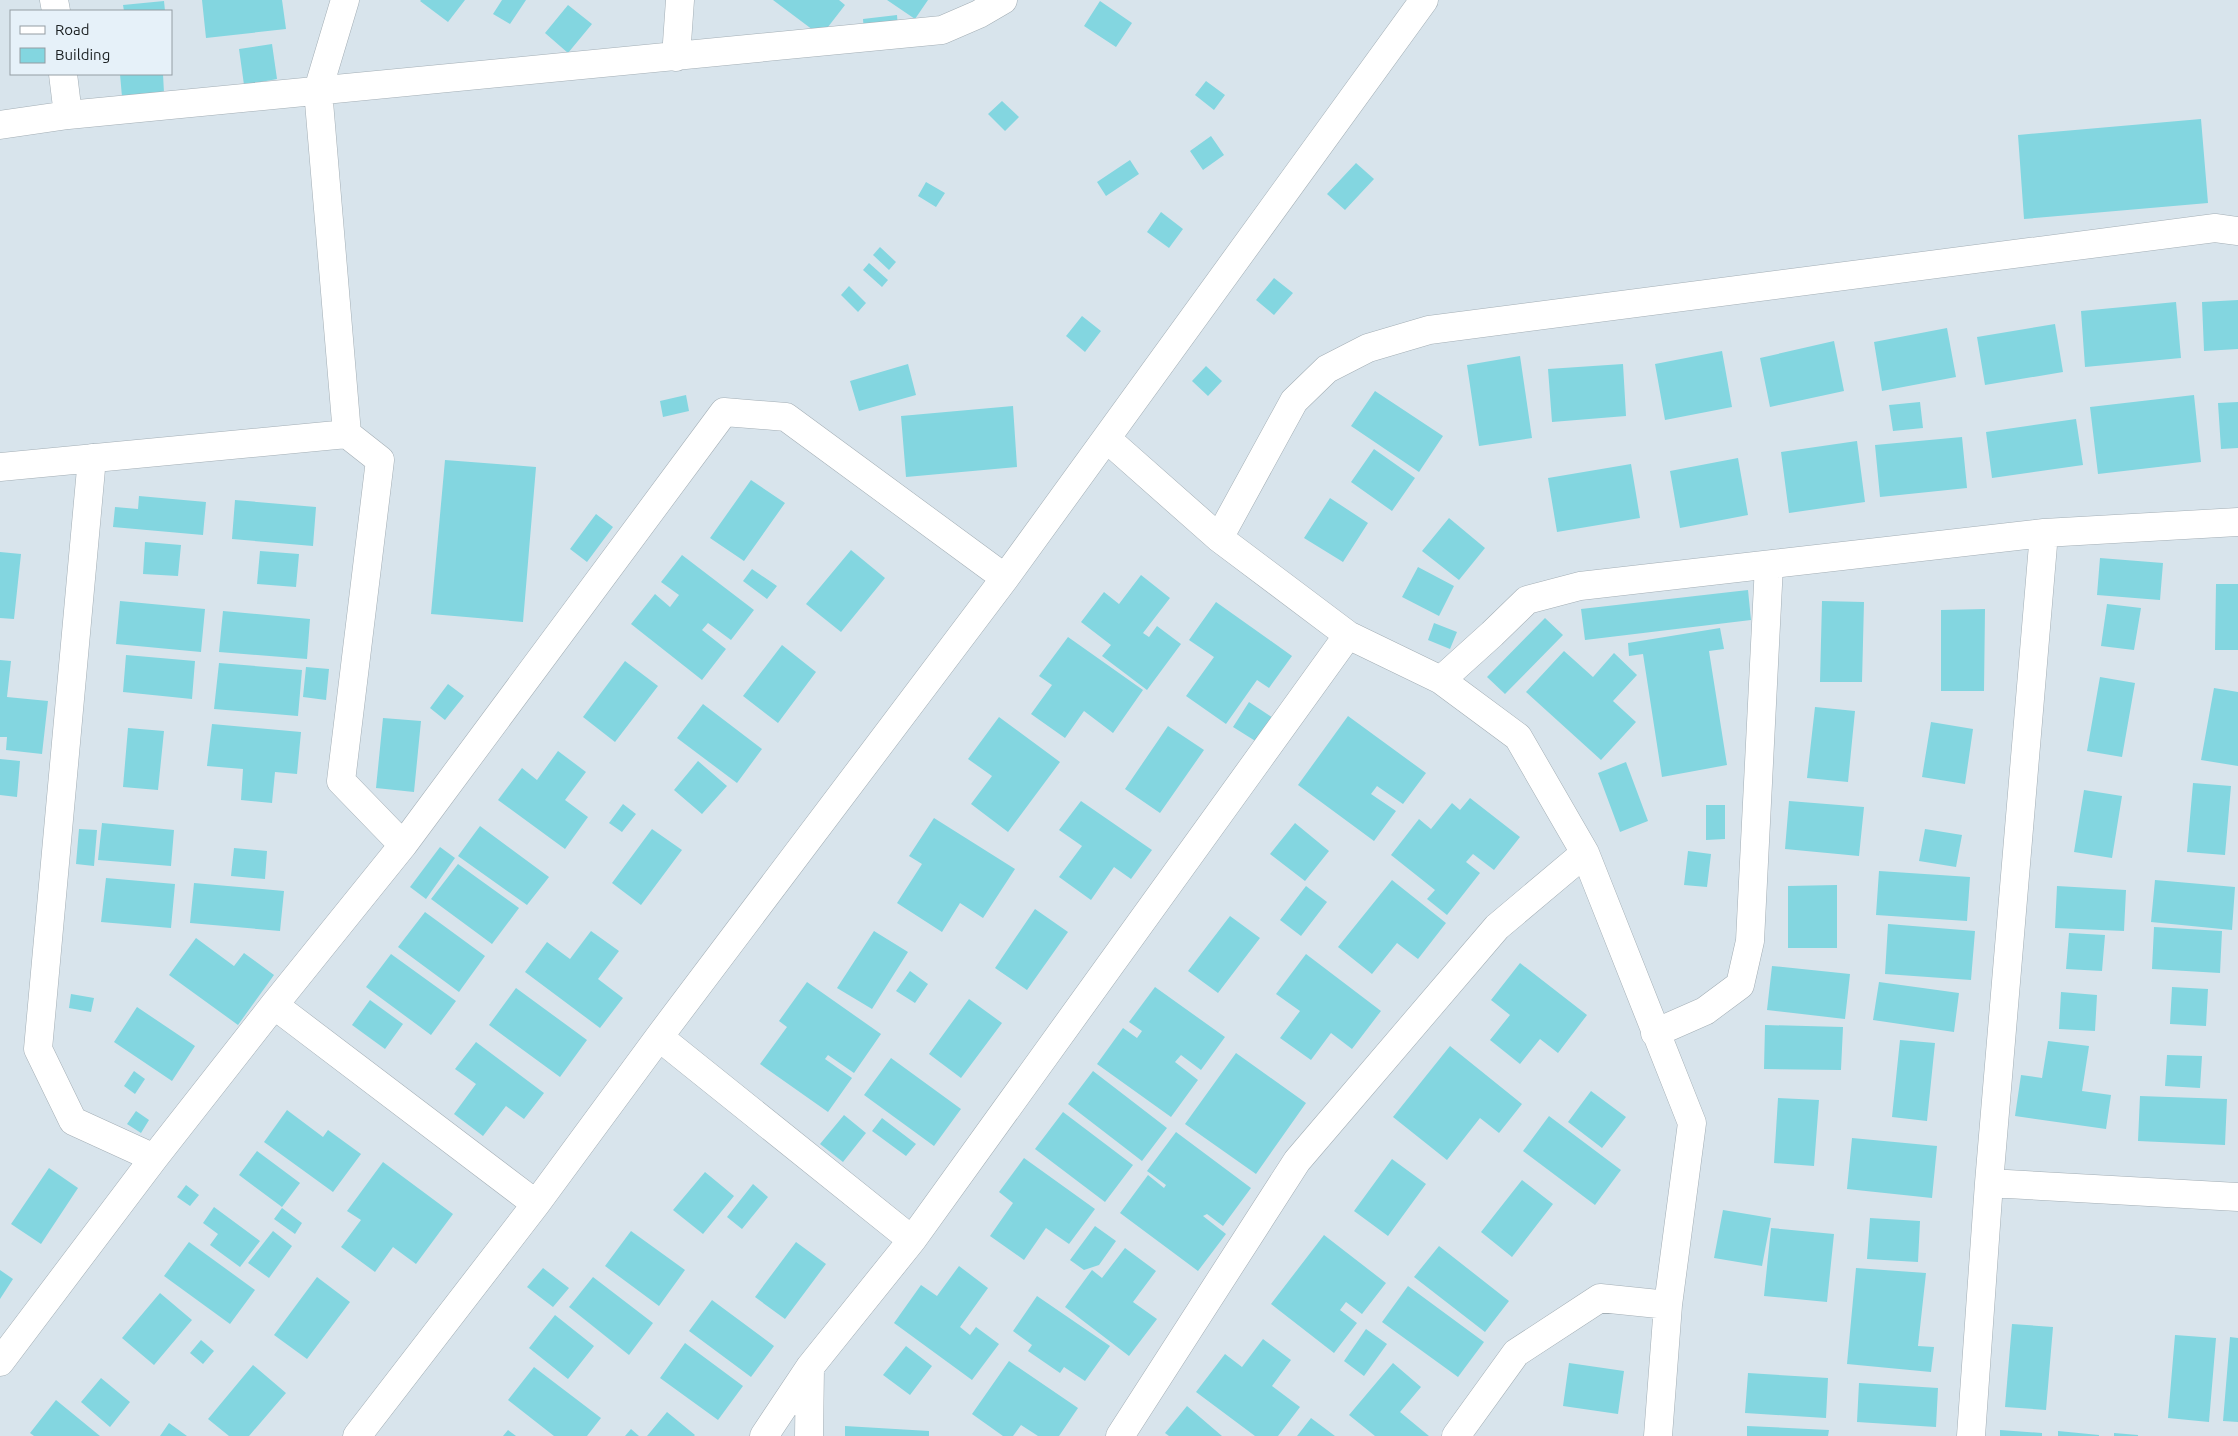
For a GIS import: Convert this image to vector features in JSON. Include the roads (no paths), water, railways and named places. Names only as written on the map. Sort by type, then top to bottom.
[{"type":"street","points":[[345,0],[318,90],[347,434]]},
{"type":"street","points":[[676,56],[680,0]]},
{"type":"street","points":[[0,125],[68,115],[942,30],[979,14],[1003,0]]},
{"type":"street","points":[[357,1436],[536,1204],[1108,439],[1410,4]]},
{"type":"street","points":[[63,75],[68,115]]},
{"type":"street","points":[[1219,538],[1294,401],[1327,369],[1368,348],[1439,329],[2215,228],[2238,231]]},
{"type":"street","points":[[0,1362],[154,1158],[274,1005],[404,846],[724,412],[786,417],[1005,578]]},
{"type":"street","points":[[0,467],[347,434],[380,460],[341,781],[404,846]]},
{"type":"street","points":[[1108,439],[1219,538],[1348,635],[1441,680],[1518,737],[1585,853],[1692,1123],[1668,1305],[1658,1436]]},
{"type":"street","points":[[92,458],[38,1049],[73,1121],[154,1158]]},
{"type":"street","points":[[1441,680],[1527,600],[1580,586],[2044,534],[2238,522]]},
{"type":"street","points":[[1971,1436],[1989,1183],[2044,534]]},
{"type":"street","points":[[1655,1033],[1705,1012],[1740,985],[1750,941],[1769,565]]},
{"type":"street","points":[[764,1436],[810,1368],[912,1240],[1348,635]]},
{"type":"street","points":[[1120,1436],[1298,1161],[1497,928],[1585,853]]},
{"type":"street","points":[[274,1005],[536,1204]]},
{"type":"street","points":[[659,1037],[912,1240]]},
{"type":"street","points":[[1989,1183],[2238,1198]]},
{"type":"street","points":[[1456,1436],[1516,1353],[1600,1298],[1668,1305]]},
{"type":"street","points":[[809,1436],[810,1368]]}]
